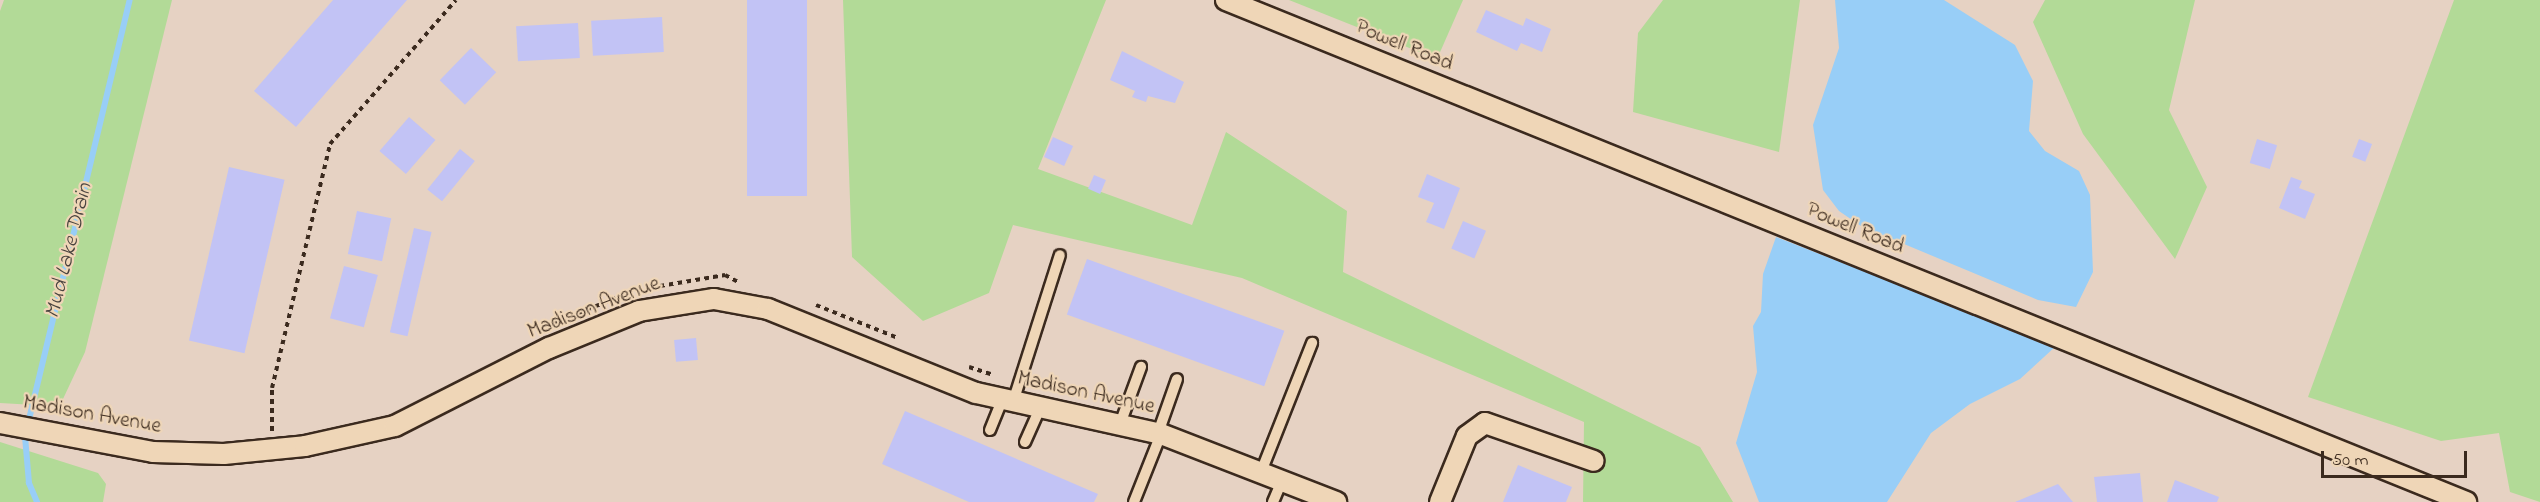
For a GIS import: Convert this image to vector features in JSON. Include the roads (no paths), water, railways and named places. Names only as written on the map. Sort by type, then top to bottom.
[{"type":"street","name":"Powell Road","points":[[1226,0],[2466,502]]},
{"type":"street","name":"Madison Avenue","points":[[1,423],[48,434],[153,452],[224,454],[351,437],[436,409],[549,348],[639,311],[695,299],[768,309],[1008,401],[1159,434],[1261,472],[1309,497],[1336,502]]},
{"type":"street","points":[[1440,502],[1467,436],[1485,423],[1594,461]]},
{"type":"lane","points":[[990,430],[1008,401],[1060,255]]},
{"type":"lane","points":[[1261,472],[1312,343]]},
{"type":"lane","points":[[1120,424],[1141,367]]},
{"type":"lane","points":[[1134,502],[1177,379]]},
{"type":"lane","points":[[1025,442],[1040,408]]},
{"type":"lane","points":[[1273,502],[1282,481]]},
{"type":"water","points":[[1835,0],[1944,0],[2015,45],[2033,81],[2029,131],[2045,151],[2079,171],[2090,195],[2093,272],[2076,307],[2038,300],[1861,226],[1839,211],[1823,190],[1813,125],[1839,48]]},
{"type":"water","points":[[1776,237],[2056,346],[2020,379],[1970,404],[1931,433],[1887,502],[1759,502],[1736,443],[1757,372],[1753,326],[1761,312],[1763,274]]},
{"type":"waterway","name":"Mud Lake Drain","points":[[37,502],[29,483],[25,436],[130,0]]}]
